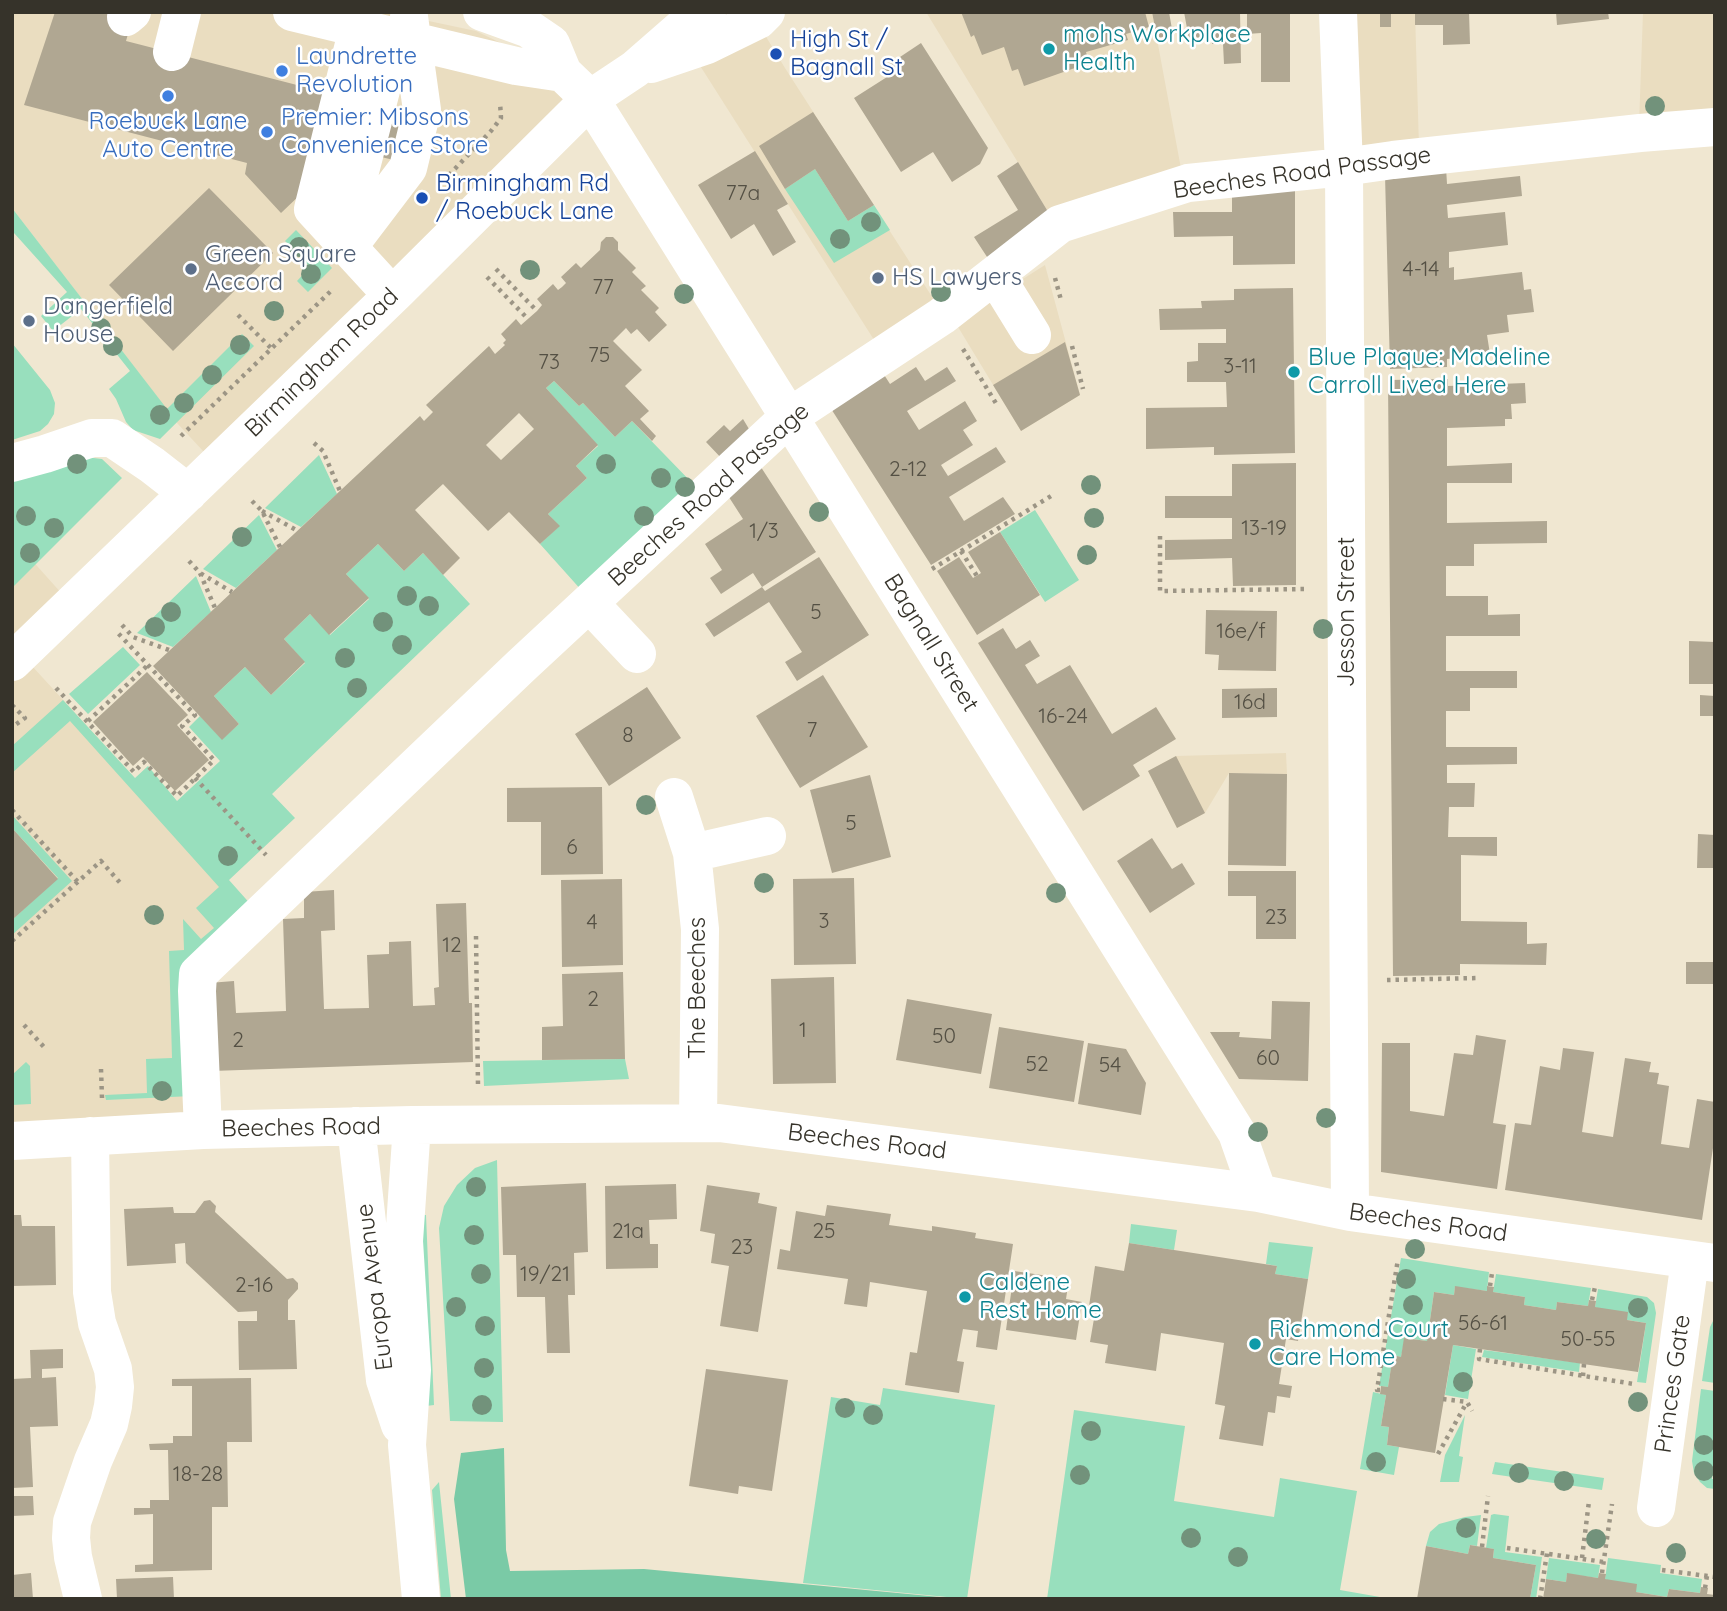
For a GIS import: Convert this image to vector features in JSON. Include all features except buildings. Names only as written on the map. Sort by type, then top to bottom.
[{"type":"street","points":[[148,28],[182,12]]},
{"type":"street","points":[[292,12],[388,29],[516,66],[563,73]]},
{"type":"street","points":[[482,12],[529,29],[551,44],[563,73]]},
{"type":"street","name":"Birmingham Road","points":[[12,662],[392,295],[590,99],[635,69],[690,21],[707,12]]},
{"type":"street","name":"Birmingham Road","points":[[635,69],[707,45],[758,20],[766,12]]},
{"type":"street","name":"Jesson Street","points":[[1338,12],[1344,167],[1350,1212]]},
{"type":"street","points":[[351,250],[408,168],[422,110],[388,29]]},
{"type":"street","points":[[388,29],[313,209],[392,295]]},
{"type":"street","name":"Bagnall Street","points":[[563,73],[590,99],[1237,1133],[1258,1193]]},
{"type":"street","name":"Beeches Road Passage","points":[[203,1130],[198,974],[789,417],[942,316],[1060,224],[1188,183],[1715,127]]},
{"type":"street","points":[[995,275],[1032,335]]},
{"type":"street","points":[[12,463],[92,438],[112,438],[188,493]]},
{"type":"street","points":[[589,603],[637,654]]},
{"type":"street","name":"The Beeches","points":[[674,797],[692,853],[700,929],[698,1122]]},
{"type":"street","points":[[692,853],[767,836]]},
{"type":"street","name":"Beeches Road","points":[[12,1141],[203,1130],[356,1126],[719,1123],[1258,1193],[1350,1212],[1702,1262]]},
{"type":"street","name":"Europa Avenue","points":[[412,1125],[404,1241],[412,1370],[407,1445],[421,1599]]},
{"type":"street","name":"Europa Avenue","points":[[356,1126],[385,1380],[407,1445]]},
{"type":"street","points":[[83,1599],[73,1557],[72,1522],[109,1424],[116,1388],[113,1369],[97,1323],[92,1292],[90,1136]]},
{"type":"street","name":"Princes Gate","points":[[1656,1508],[1702,1262]]},
{"type":"path","points":[[446,179],[501,118],[500,103],[495,96]]},
{"type":"path","points":[[152,465],[272,349],[351,250]]},
{"type":"path","points":[[496,269],[537,311]]},
{"type":"path","points":[[487,277],[528,319]]},
{"type":"path","points":[[238,315],[272,349]]},
{"type":"path","points":[[942,316],[997,405]]},
{"type":"path","points":[[314,443],[323,451],[340,491]]},
{"type":"path","points":[[929,571],[1051,496]]},
{"type":"path","points":[[252,501],[262,511],[298,531]]},
{"type":"path","points":[[262,511],[280,547]]},
{"type":"path","points":[[1160,536],[1160,591],[1315,588]]},
{"type":"path","points":[[961,551],[977,576]]},
{"type":"path","points":[[189,561],[200,573],[232,592]]},
{"type":"path","points":[[200,573],[215,608]]},
{"type":"path","points":[[122,625],[133,637],[169,650]]},
{"type":"path","points":[[56,688],[134,772],[144,762],[177,796],[214,760],[182,726],[195,715],[116,631]]},
{"type":"path","points":[[88,721],[148,665]]},
{"type":"path","points":[[12,705],[25,718],[12,727]]},
{"type":"path","points":[[195,778],[272,863]]},
{"type":"path","points":[[12,810],[78,882]]},
{"type":"path","points":[[12,942],[101,861],[122,885]]},
{"type":"path","points":[[476,936],[478,1098]]},
{"type":"path","points":[[1379,980],[1478,978]]},
{"type":"path","points":[[24,1026],[44,1047]]},
{"type":"path","points":[[101,1069],[102,1099]]},
{"type":"path","points":[[1380,1390],[1377,1390],[1399,1252]]},
{"type":"path","points":[[1592,1300],[1596,1281]]},
{"type":"path","points":[[1480,1349],[1479,1359],[1637,1384]]},
{"type":"path","points":[[1583,1376],[1584,1364]]},
{"type":"path","points":[[1443,1399],[1467,1402]]},
{"type":"path","points":[[1467,1402],[1472,1411]]},
{"type":"path","points":[[1438,1454],[1467,1402]]},
{"type":"path","points":[[1482,1547],[1488,1496]]},
{"type":"path","points":[[1581,1558],[1588,1501]]},
{"type":"path","points":[[1602,1573],[1612,1504]]},
{"type":"path","points":[[1507,1548],[1604,1562]]},
{"type":"path","points":[[1540,1599],[1547,1553]]},
{"type":"path","points":[[1662,1570],[1715,1577]]},
{"type":"path","points":[[1705,1588],[1706,1576]]},
{"type":"shaded area","points":[[12,12],[386,12],[476,31],[563,73],[590,99],[217,466],[177,423],[12,208]]},
{"type":"shaded area","points":[[751,12],[938,306],[876,343],[685,42]]},
{"type":"shaded area","name":"mohs Workplace Health","points":[[926,12],[1152,12],[1182,174],[1050,215]]},
{"type":"shaded area","points":[[1338,12],[1415,12],[1419,147],[1344,167]]},
{"type":"shaded area","points":[[1643,12],[1715,12],[1715,127],[1639,125]]},
{"type":"shaded area","points":[[1045,265],[1080,395],[1021,431],[955,322]]},
{"type":"shaded area","points":[[12,538],[72,605],[21,654],[253,907],[185,972],[194,1131],[12,1141]]},
{"type":"shaded area","points":[[1286,753],[1287,774],[1229,773],[1205,813],[1177,828],[1148,771],[1176,756]]},
{"type":"green space","points":[[815,169],[848,221],[874,205],[890,230],[834,263],[785,189]]},
{"type":"green space","points":[[12,208],[167,409],[242,334],[254,346],[160,439],[133,430],[109,389],[130,371],[81,309],[53,331],[41,316],[67,292],[14,233],[12,234]]},
{"type":"green space","points":[[296,230],[332,268],[308,292],[297,281],[310,267],[285,241]]},
{"type":"green space","points":[[12,343],[50,390],[55,403],[54,414],[40,431],[12,440]]},
{"type":"green space","points":[[554,381],[579,406],[583,403],[615,437],[632,421],[696,487],[583,592],[540,544],[559,526],[548,514],[587,478],[576,466],[598,446],[546,388]]},
{"type":"green space","points":[[319,455],[337,494],[301,527],[265,508]]},
{"type":"green space","points":[[85,457],[102,459],[122,478],[12,588],[12,471]]},
{"type":"green space","points":[[1035,510],[1079,580],[1045,602],[1000,532]]},
{"type":"green space","points":[[259,515],[277,550],[236,588],[203,569]]},
{"type":"green space","points":[[378,544],[404,571],[423,553],[470,604],[272,794],[295,818],[229,880],[253,907],[185,972],[192,1096],[106,1100],[105,1095],[147,1093],[146,1059],[172,1058],[169,951],[184,950],[183,919],[201,939],[214,928],[196,908],[219,887],[70,721],[12,773],[12,746],[63,700],[135,778],[148,766],[177,801],[220,761],[189,727],[200,716],[222,739],[239,724],[214,696],[245,667],[271,695],[305,663],[284,639],[310,614],[330,635],[369,599],[346,574]]},
{"type":"green space","points":[[196,576],[211,612],[173,647],[137,633]]},
{"type":"green space","points":[[123,647],[140,665],[88,714],[69,694]]},
{"type":"green space","points":[[12,815],[72,881],[12,935],[12,920],[58,878],[12,828]]},
{"type":"green space","points":[[625,1059],[629,1079],[484,1086],[483,1061]]},
{"type":"green space","points":[[26,1062],[30,1066],[31,1104],[12,1105],[12,1075]]},
{"type":"green space","points":[[497,1160],[503,1422],[450,1421],[439,1228],[444,1206],[457,1185],[475,1168]]},
{"type":"green space","points":[[417,1215],[426,1215],[434,1405],[426,1406]]},
{"type":"green space","points":[[1131,1224],[1177,1230],[1174,1250],[1129,1243]]},
{"type":"green space","points":[[1269,1242],[1313,1247],[1308,1279],[1275,1274],[1277,1266],[1266,1264]]},
{"type":"green space","points":[[1401,1258],[1489,1272],[1487,1291],[1455,1287],[1454,1295],[1434,1292],[1427,1341],[1405,1338],[1401,1357],[1393,1356],[1388,1387],[1379,1386]]},
{"type":"green space","points":[[1496,1274],[1591,1288],[1588,1306],[1557,1302],[1556,1310],[1524,1305],[1525,1297],[1493,1292]]},
{"type":"green space","points":[[1598,1289],[1647,1297],[1654,1303],[1656,1313],[1646,1383],[1637,1382],[1646,1323],[1627,1320],[1595,1307]]},
{"type":"green space","points":[[1715,1317],[1715,1383],[1702,1381],[1710,1327]]},
{"type":"green space","points":[[1453,1345],[1476,1349],[1468,1399],[1445,1395]]},
{"type":"green space","points":[[1484,1350],[1580,1363],[1579,1372],[1482,1357]]},
{"type":"green space","points":[[883,1388],[995,1405],[967,1599],[803,1583],[831,1397],[880,1405]]},
{"type":"green space","points":[[1701,1389],[1715,1391],[1715,1458],[1712,1479],[1715,1479],[1715,1489],[1707,1488],[1700,1482],[1694,1473],[1692,1461]]},
{"type":"green space","points":[[1373,1392],[1386,1395],[1381,1426],[1389,1427],[1387,1445],[1399,1447],[1394,1475],[1360,1469]]},
{"type":"green space","points":[[1074,1410],[1185,1426],[1174,1501],[1274,1517],[1280,1478],[1357,1491],[1340,1590],[1380,1597],[1379,1599],[1047,1599]]},
{"type":"green space","points":[[1465,1415],[1459,1456],[1463,1457],[1459,1482],[1440,1482],[1445,1455]]},
{"type":"green space","points":[[504,1448],[506,1550],[510,1571],[644,1569],[961,1599],[466,1599],[454,1499],[461,1453]]},
{"type":"green space","points":[[1495,1462],[1604,1478],[1602,1490],[1492,1474]]},
{"type":"green space","points":[[439,1482],[451,1599],[441,1599],[432,1490]]},
{"type":"green space","points":[[1481,1515],[1477,1546],[1470,1545],[1468,1554],[1426,1546],[1430,1532],[1439,1524]]},
{"type":"green space","points":[[1491,1515],[1509,1516],[1505,1552],[1542,1557],[1536,1599],[1530,1599],[1536,1565],[1493,1558],[1494,1549],[1486,1548]]},
{"type":"green space","points":[[1549,1558],[1600,1565],[1598,1578],[1567,1574],[1566,1582],[1546,1579]]},
{"type":"green space","points":[[1608,1558],[1661,1565],[1660,1573],[1702,1579],[1700,1593],[1669,1589],[1667,1597],[1636,1592],[1605,1579]]},
{"type":"place","name":"mohs Workplace Health","points":[[1049,49]]},
{"type":"place","name":"High St / Bagnall St","points":[[776,54]]},
{"type":"place","name":"Laundrette Revolution","points":[[282,71]]},
{"type":"place","name":"Roebuck Lane Auto Centre","points":[[168,96]]},
{"type":"place","name":"Premier: Mibsons Convenience Store","points":[[267,132]]},
{"type":"place","name":"Birmingham Rd / Roebuck Lane","points":[[422,198]]},
{"type":"place","name":"Green Square Accord","points":[[191,269]]},
{"type":"place","name":"HS Lawyers","points":[[878,278]]},
{"type":"place","name":"Dangerfield House","points":[[29,321]]},
{"type":"place","name":"Blue Plaque: Madeline Carroll Lived Here","points":[[1294,372]]},
{"type":"place","name":"Caldene Rest Home","points":[[965,1297]]},
{"type":"place","name":"Richmond Court Care Home","points":[[1255,1344]]}]
